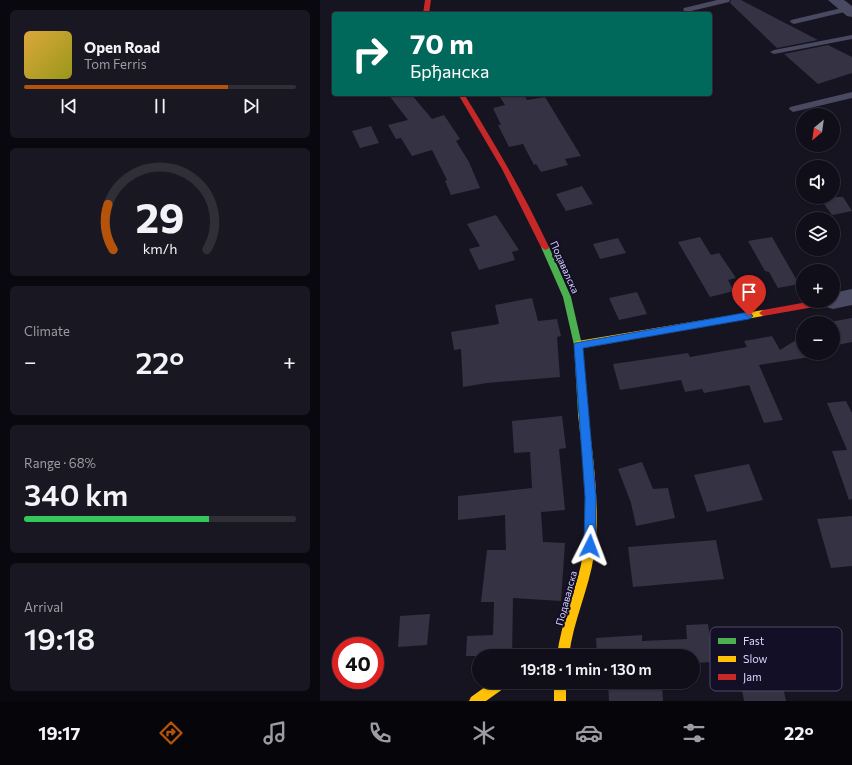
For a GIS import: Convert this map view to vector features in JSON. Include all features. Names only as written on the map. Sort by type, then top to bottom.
[{"type":"street","points":[[426,12],[428,0]]},
{"type":"street","points":[[835,0],[849,11]]},
{"type":"street","name":"Подавалска","points":[[462,96],[499,156],[530,214],[568,296],[578,345],[590,497],[590,533],[585,573],[564,649]]},
{"type":"street","points":[[840,299],[852,297]]},
{"type":"street","points":[[578,345],[796,307]]},
{"type":"street","points":[[475,701],[493,689]]},
{"type":"street","points":[[560,689],[560,701]]},
{"type":"lane","points":[[687,10],[726,0]]},
{"type":"lane","points":[[794,22],[849,11]]},
{"type":"lane","points":[[774,52],[852,37]]},
{"type":"lane","points":[[793,109],[852,95]]},
{"type":"building","points":[[731,0],[741,0],[818,40],[777,48],[730,3]]},
{"type":"building","points":[[828,45],[852,57],[852,73],[818,84],[784,54]]},
{"type":"building","points":[[390,96],[413,96],[432,119],[444,115],[460,139],[456,141],[469,162],[480,188],[451,195],[445,181],[447,180],[432,150],[412,156],[401,138],[396,139],[388,125],[408,120]]},
{"type":"building","points":[[499,96],[525,96],[527,100],[545,97],[581,156],[565,159],[568,165],[541,172],[536,164],[534,165],[523,144],[509,147],[498,125],[501,125],[493,108],[505,105]]},
{"type":"building","points":[[371,126],[379,143],[360,148],[352,131]]},
{"type":"building","points":[[582,186],[593,204],[566,211],[556,194]]},
{"type":"building","points":[[840,197],[843,197],[852,211],[840,213],[840,212],[830,212],[824,204],[840,204]]},
{"type":"building","points":[[496,215],[519,250],[512,252],[515,260],[479,270],[469,249],[480,246],[467,224]]},
{"type":"building","points":[[700,237],[711,255],[719,253],[736,278],[728,280],[734,291],[710,297],[678,242]]},
{"type":"building","points":[[772,237],[796,279],[796,285],[778,288],[769,272],[765,271],[748,241]]},
{"type":"building","points":[[618,238],[626,253],[600,259],[593,244]]},
{"type":"building","points":[[637,292],[647,314],[619,320],[609,298]]},
{"type":"building","points":[[532,298],[538,321],[557,319],[561,336],[557,337],[560,377],[487,383],[463,387],[461,349],[454,350],[451,332],[499,324],[495,305]]},
{"type":"building","points":[[852,318],[852,342],[840,345],[840,320]]},
{"type":"building","points":[[772,336],[780,350],[796,340],[796,359],[759,365],[783,420],[764,423],[749,385],[704,393],[702,389],[685,392],[681,380],[620,390],[613,364],[688,353],[690,357],[747,347],[744,341]]},
{"type":"building","points":[[846,401],[852,413],[852,499],[849,500],[832,451],[847,450],[827,403]]},
{"type":"building","points":[[562,416],[566,448],[559,449],[565,510],[541,512],[543,542],[565,543],[561,601],[513,598],[512,649],[472,649],[472,656],[466,656],[467,636],[493,635],[494,602],[481,602],[487,550],[506,550],[505,515],[458,520],[458,496],[532,488],[530,452],[514,453],[512,421]]},
{"type":"building","points":[[642,462],[653,489],[668,488],[675,518],[636,526],[631,503],[618,469]]},
{"type":"building","points":[[749,464],[763,500],[707,512],[694,475]]},
{"type":"building","points":[[852,516],[852,566],[831,568],[817,519]]},
{"type":"building","points":[[716,540],[724,579],[633,587],[628,547]]},
{"type":"building","points":[[430,614],[427,645],[398,647],[400,616]]},
{"type":"building","points":[[708,624],[710,639],[710,662],[700,663],[700,649],[597,649],[596,638],[642,635],[642,641],[687,639],[686,625]]},
{"type":"building","points":[[608,689],[662,689],[663,701],[609,701]]},
{"type":"building","points":[[742,691],[784,691],[786,701],[744,701]]},
{"type":"traffic: fast","points":[[545,247],[567,297],[578,345],[583,414]]},
{"type":"traffic: slow","points":[[578,345],[763,313]]},
{"type":"traffic: slow","points":[[564,649],[566,635],[585,573],[589,553],[591,514],[589,473],[583,414]]},
{"type":"traffic: slow","points":[[475,701],[493,689]]},
{"type":"traffic: slow","points":[[560,689],[560,701]]},
{"type":"traffic: jam","points":[[426,12],[428,0]]},
{"type":"traffic: jam","points":[[462,96],[506,169],[545,247]]},
{"type":"traffic: jam","points":[[763,313],[796,307]]},
{"type":"route","points":[[590,546],[590,497],[578,345],[749,316]]}]
